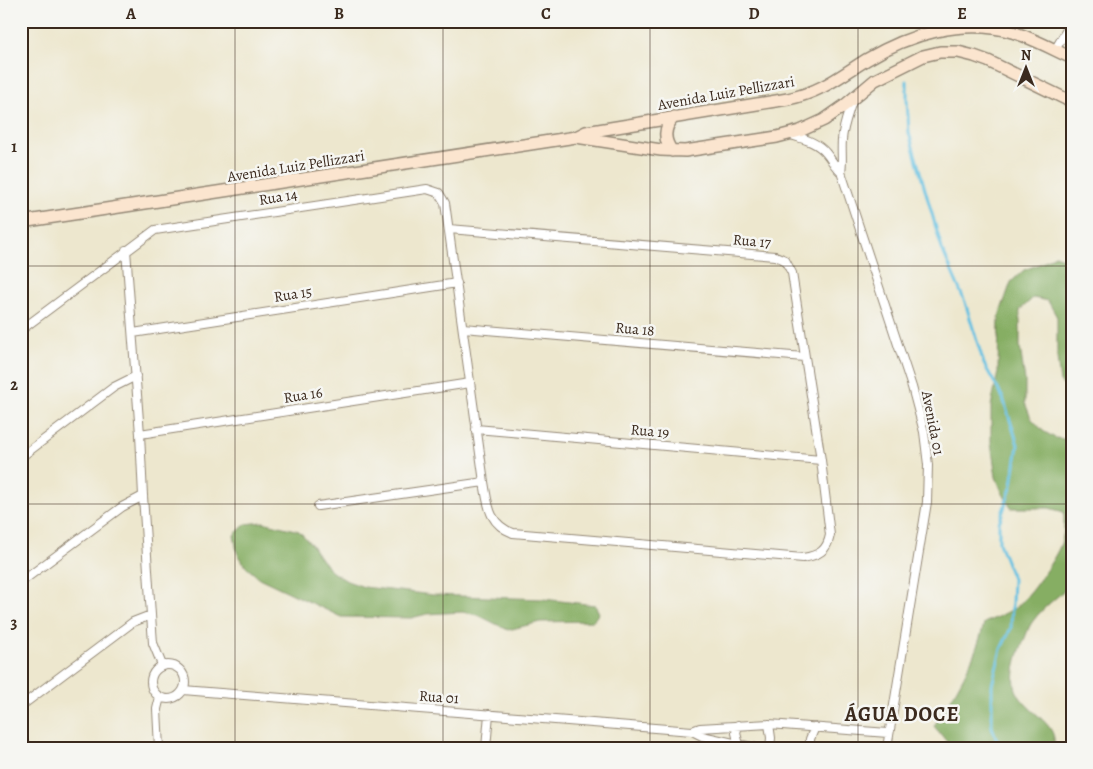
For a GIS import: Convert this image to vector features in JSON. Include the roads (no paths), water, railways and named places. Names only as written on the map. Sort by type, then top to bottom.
[{"type":"main road","name":"Avenida Luiz Pellizzari","points":[[576,137],[586,132],[788,99],[810,93],[833,83],[881,52],[927,33],[965,27],[996,29],[1021,35],[1072,58]]},
{"type":"main road","name":"Avenida Luiz Pellizzari","points":[[21,222],[576,137],[672,151],[698,150],[788,134],[824,120],[883,75],[923,56],[949,52],[966,54],[988,61],[1069,99]]},
{"type":"main road","points":[[672,151],[667,142],[666,132],[670,121],[674,117]]},
{"type":"street","points":[[1055,50],[1072,21]]},
{"type":"street","name":"Avenida 01","points":[[841,172],[843,164],[841,147],[843,129],[853,98]]},
{"type":"street","name":"Avenida 01","points":[[788,134],[820,146],[828,154],[834,166],[841,172],[912,387],[924,432],[928,465],[927,502],[887,748]]},
{"type":"street","name":"Rua 14","points":[[21,330],[155,230],[427,188],[439,193],[445,203],[450,229]]},
{"type":"street","points":[[318,506],[484,482],[450,229]]},
{"type":"street","name":"Rua 17","points":[[450,229],[775,256],[784,260],[792,273],[821,460],[830,535],[828,545],[823,551],[804,558],[513,533],[503,530],[490,513],[484,482]]},
{"type":"street","points":[[126,250],[151,615],[154,643],[162,665]]},
{"type":"street","name":"Rua 15","points":[[133,333],[457,283]]},
{"type":"street","name":"Rua 18","points":[[462,328],[804,357]]},
{"type":"street","points":[[21,457],[114,387],[136,376]]},
{"type":"street","name":"Rua 16","points":[[140,434],[470,383]]},
{"type":"street","name":"Rua 19","points":[[476,429],[821,460]]},
{"type":"street","points":[[21,582],[122,506],[143,496]]},
{"type":"street","points":[[21,706],[133,622],[151,615]]},
{"type":"street","points":[[162,665],[176,666],[181,670],[185,683],[183,690],[173,698],[166,699],[160,697],[154,693],[151,687],[150,680],[152,674],[156,668],[162,665]]},
{"type":"street","name":"Rua 01","points":[[183,690],[692,731]]},
{"type":"street","points":[[159,748],[157,709],[160,697]]},
{"type":"street","points":[[486,748],[489,714]]},
{"type":"street","points":[[692,731],[700,728],[738,724],[769,724],[888,733]]},
{"type":"street","points":[[738,724],[736,733],[739,745]]},
{"type":"street","points":[[769,724],[770,748]]},
{"type":"street","points":[[810,748],[811,735],[815,727]]},
{"type":"street","points":[[692,731],[702,736],[756,748]]},
{"type":"street","points":[[21,739],[28,748]]},
{"type":"waterway","points":[[907,81],[909,133],[942,249],[965,302],[984,364],[1003,398],[1018,445],[1012,485],[999,523],[999,543],[1013,579],[1011,628],[1001,649],[992,685],[992,727],[1000,748]]},
{"type":"district","name":"ÁGUA DOCE","points":[[902,714]]}]
